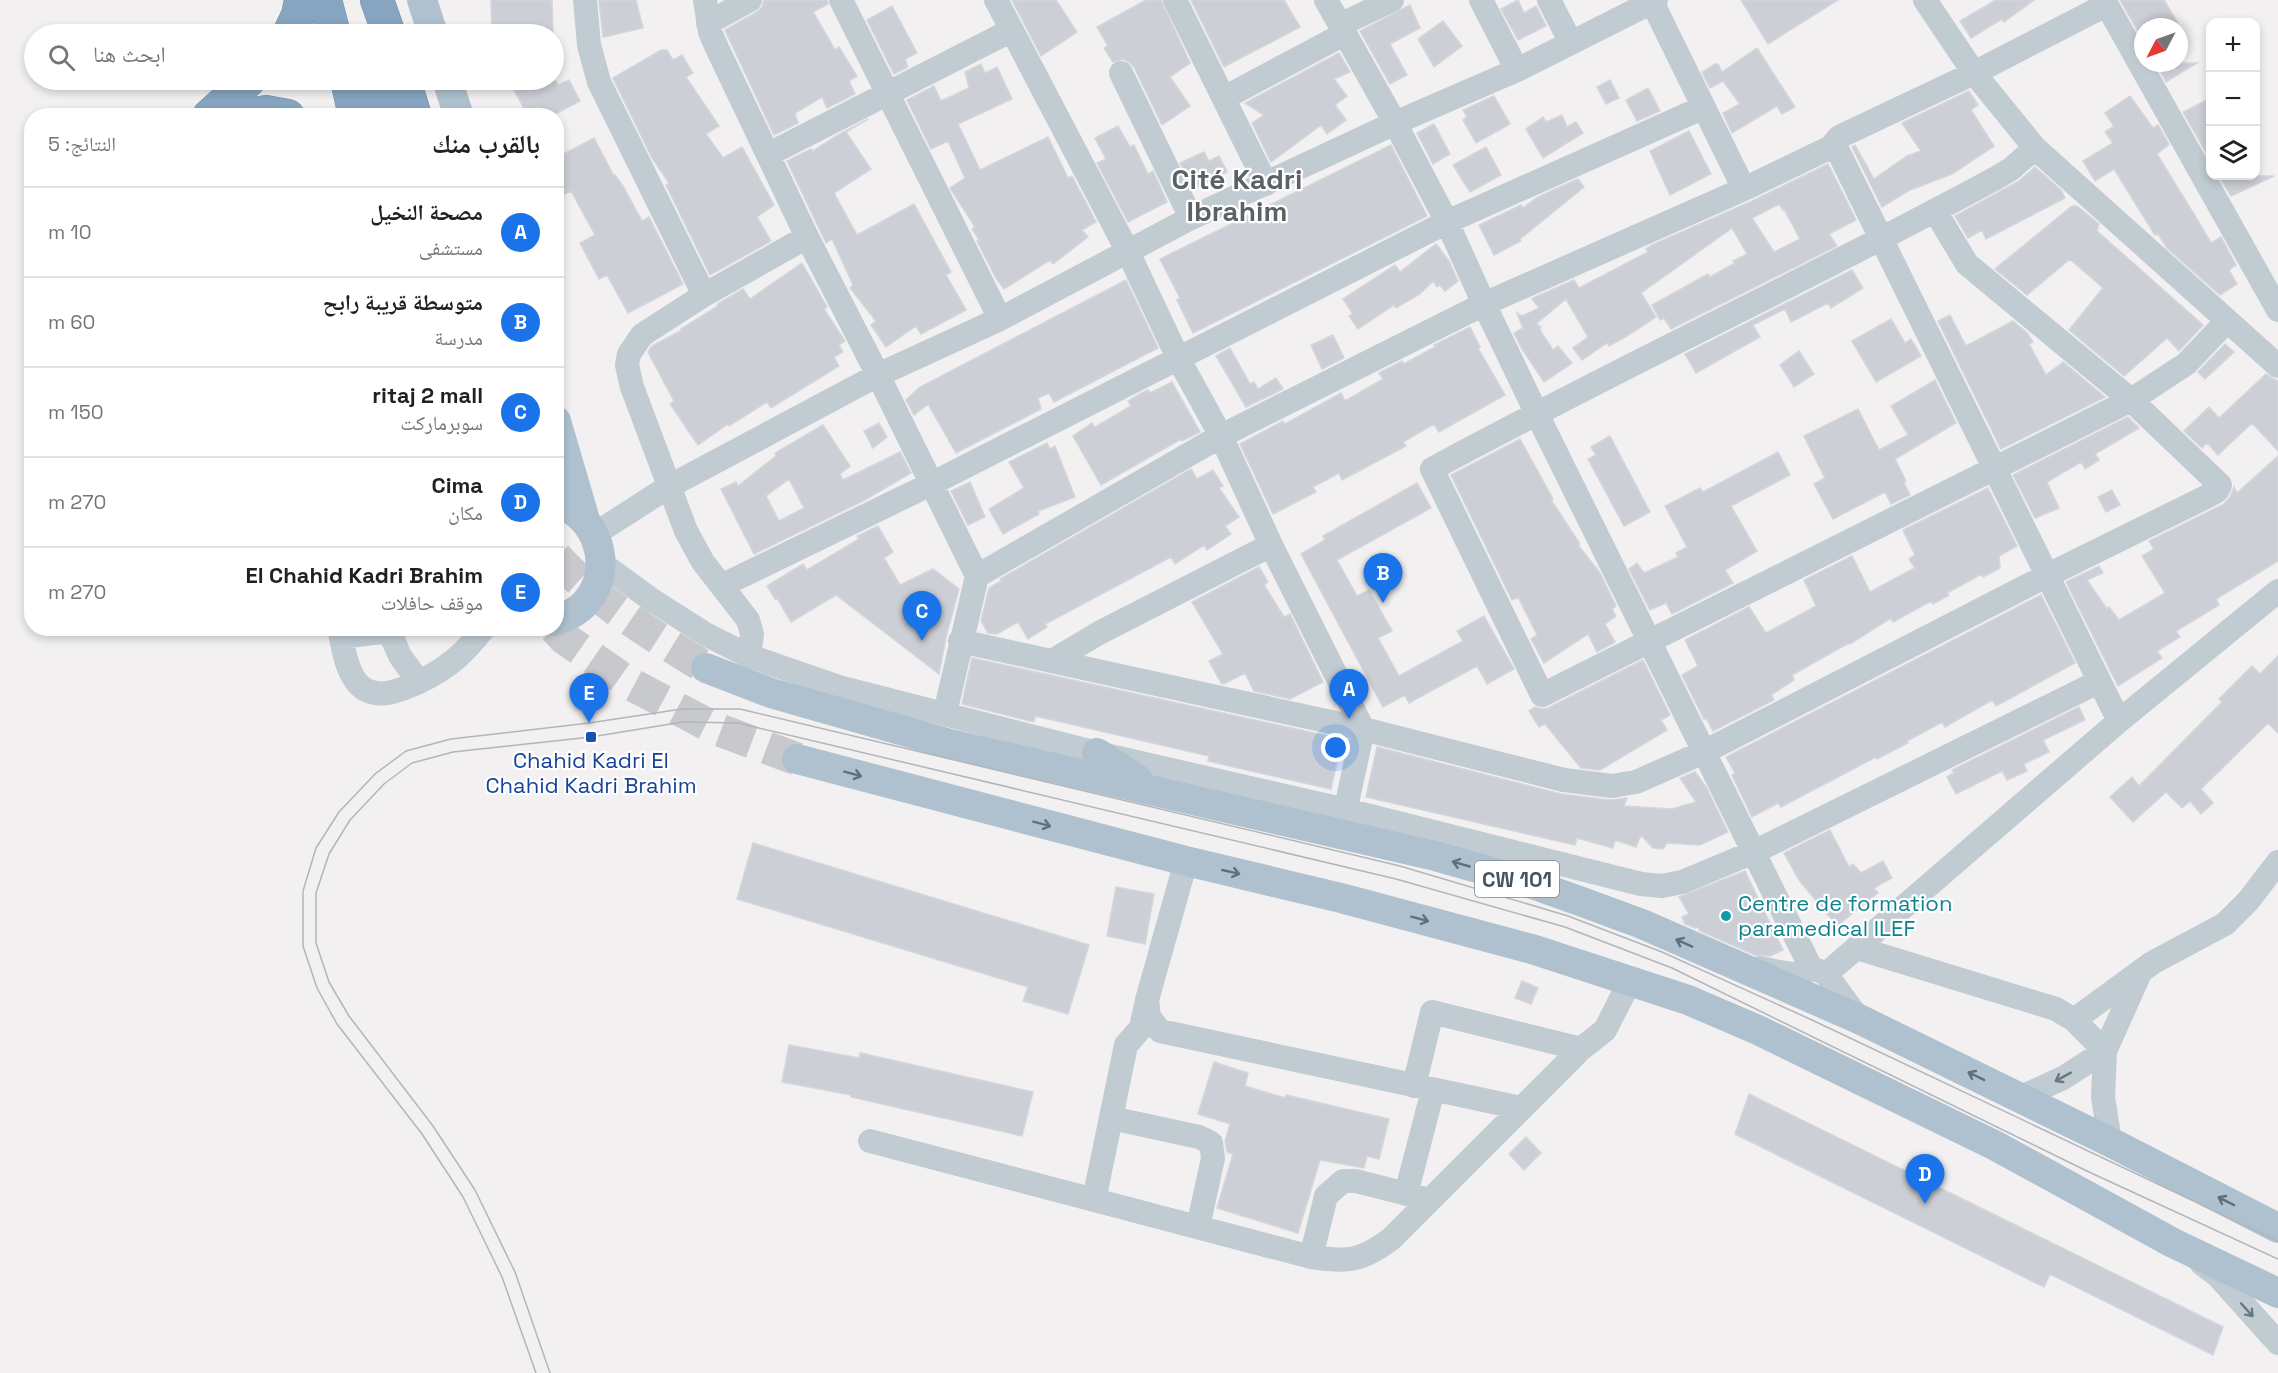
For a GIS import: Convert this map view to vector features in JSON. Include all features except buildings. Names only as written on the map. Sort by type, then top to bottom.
[{"type":"highway","points":[[294,24],[301,0]]},
{"type":"highway","points":[[325,0],[331,24]]},
{"type":"highway","points":[[358,0],[364,24]]},
{"type":"highway","points":[[377,0],[385,24]]},
{"type":"highway","points":[[218,108],[238,90]]},
{"type":"highway","points":[[349,90],[353,108]]},
{"type":"highway","points":[[382,90],[387,108]]},
{"type":"highway","points":[[407,90],[413,108]]},
{"type":"main road","points":[[422,0],[430,24]]},
{"type":"main road","points":[[450,90],[456,108]]},
{"type":"main road","points":[[564,445],[590,527],[600,548],[601,563],[598,582],[588,600],[574,613],[564,617]]},
{"type":"main road","points":[[564,506],[575,511],[590,527]]},
{"type":"main road","name":"CW 101","points":[[706,668],[771,693],[946,743],[1154,790],[1343,822],[1524,881],[1642,924],[1861,1020],[2110,1142],[2278,1228]]},
{"type":"main road","points":[[1097,753],[1154,790]]},
{"type":"main road","points":[[797,759],[1535,950],[1688,1000],[1768,1035],[1996,1146],[2173,1243],[2278,1293]]},
{"type":"street","points":[[585,0],[589,45],[599,82],[704,295]]},
{"type":"street","points":[[750,0],[707,12],[710,32],[807,237],[879,375],[977,576],[945,713]]},
{"type":"street","points":[[841,0],[1000,319]]},
{"type":"street","points":[[996,0],[1128,252],[1178,357],[1221,436],[1271,545],[1363,729],[1343,822]]},
{"type":"street","points":[[1326,0],[1447,222],[1536,412],[1754,852],[1819,971],[1861,1020]]},
{"type":"street","points":[[1224,98],[1392,0]]},
{"type":"street","points":[[1481,0],[1518,70]]},
{"type":"street","points":[[1549,0],[1571,43]]},
{"type":"street","points":[[1925,0],[1974,73],[2035,148],[2278,366]]},
{"type":"street","points":[[590,527],[879,375],[1000,319],[1191,218],[1395,123],[1518,70],[1654,1],[1702,108],[1744,189]]},
{"type":"street","points":[[1182,2],[1224,98],[1266,184]]},
{"type":"street","points":[[977,576],[1221,436],[1484,304],[1744,189],[1831,147],[1839,136],[1974,73],[2105,3],[2278,310]]},
{"type":"street","points":[[769,154],[1011,30]]},
{"type":"street","points":[[1121,74],[1191,218]]},
{"type":"street","points":[[723,585],[931,484],[1447,222],[1702,108]]},
{"type":"street","points":[[1834,142],[2119,721]]},
{"type":"street","points":[[2035,148],[2011,169],[1935,212],[1536,412],[1432,469],[1542,695],[2131,400],[2186,364],[2227,321]]},
{"type":"street","points":[[960,641],[1363,729],[1564,780],[1612,786],[1635,782],[1704,752],[2046,576],[2206,497],[2217,491],[2220,485],[2131,400],[1967,264],[1935,212]]},
{"type":"street","points":[[749,656],[752,634],[748,620],[703,562],[686,531],[628,376],[627,365],[629,354],[642,335],[704,295],[807,237]]},
{"type":"street","points":[[1053,661],[1099,633],[1271,545]]},
{"type":"street","points":[[601,563],[652,600],[707,635],[749,656],[842,688],[1097,753],[1343,822],[1641,884],[1662,886],[1682,882],[1754,852],[2098,682]]},
{"type":"street","points":[[1731,964],[1796,974],[1819,971],[1857,948],[2119,721],[2278,591]]},
{"type":"street","points":[[341,636],[348,668],[360,686],[379,693],[390,693],[441,672],[453,663],[477,636]]},
{"type":"street","points":[[391,636],[400,656],[419,682]]},
{"type":"street","points":[[1094,1200],[1126,1045],[1142,1028],[1147,1000],[1186,861]]},
{"type":"street","points":[[2074,1020],[2164,955],[2225,924],[2248,901],[2278,862]]},
{"type":"street","points":[[1857,948],[2047,1005],[2074,1020],[2105,1051]]},
{"type":"street","points":[[2110,1142],[2103,1097],[2105,1051],[2141,971]]},
{"type":"street","points":[[870,1141],[1311,1257],[1341,1261],[1369,1255],[1391,1239],[1581,1048],[1605,1030],[1630,981]]},
{"type":"street","points":[[1147,1000],[1149,1017],[1160,1031],[1521,1108]]},
{"type":"street","points":[[1406,1194],[1424,1088],[1432,1012],[1581,1048]]},
{"type":"street","points":[[2019,1098],[2063,1078],[2105,1051]]},
{"type":"street","points":[[1111,1118],[1199,1137],[1211,1143],[1213,1158],[1197,1227]]},
{"type":"street","points":[[1311,1257],[1326,1196],[1343,1181],[1356,1181],[1430,1200]]},
{"type":"street","points":[[2173,1243],[2218,1276],[2278,1343]]},
{"type":"tunnel","points":[[564,566],[608,604],[706,668]]},
{"type":"tunnel","points":[[562,636],[627,682],[714,728],[797,759]]},
{"type":"tram line","points":[[536,1373],[502,1277],[463,1197],[422,1134],[337,1024],[317,988],[303,946],[303,891],[316,848],[339,812],[375,774],[406,751],[451,739],[589,723],[682,709],[740,709],[1400,866],[1568,916],[1662,952],[1812,1020],[2278,1241]]},
{"type":"tram line","points":[[550,1373],[515,1272],[475,1190],[433,1126],[349,1016],[329,982],[316,943],[316,893],[329,854],[350,820],[384,784],[412,763],[453,752],[591,737],[683,722],[738,723],[1396,879],[1565,927],[1672,968],[2089,1172],[2278,1259]]},
{"type":"place","name":"متوسطة قريبة رابح","points":[[1383,603]]},
{"type":"place","name":"ritaj 2 mall","points":[[922,641]]},
{"type":"place","name":"مصحة النخيل","points":[[1349,719]]},
{"type":"place","name":"El Chahid Kadri Brahim","points":[[589,723]]},
{"type":"place","name":"Chahid Kadri El Chahid Kadri Brahim","points":[[591,737]]},
{"type":"place","name":"Centre de formation paramedical ILEF","points":[[1726,916]]},
{"type":"place","name":"Cima","points":[[1925,1204]]},
{"type":"district","name":"Cité Kadri Ibrahim","points":[[1237,195]]}]
